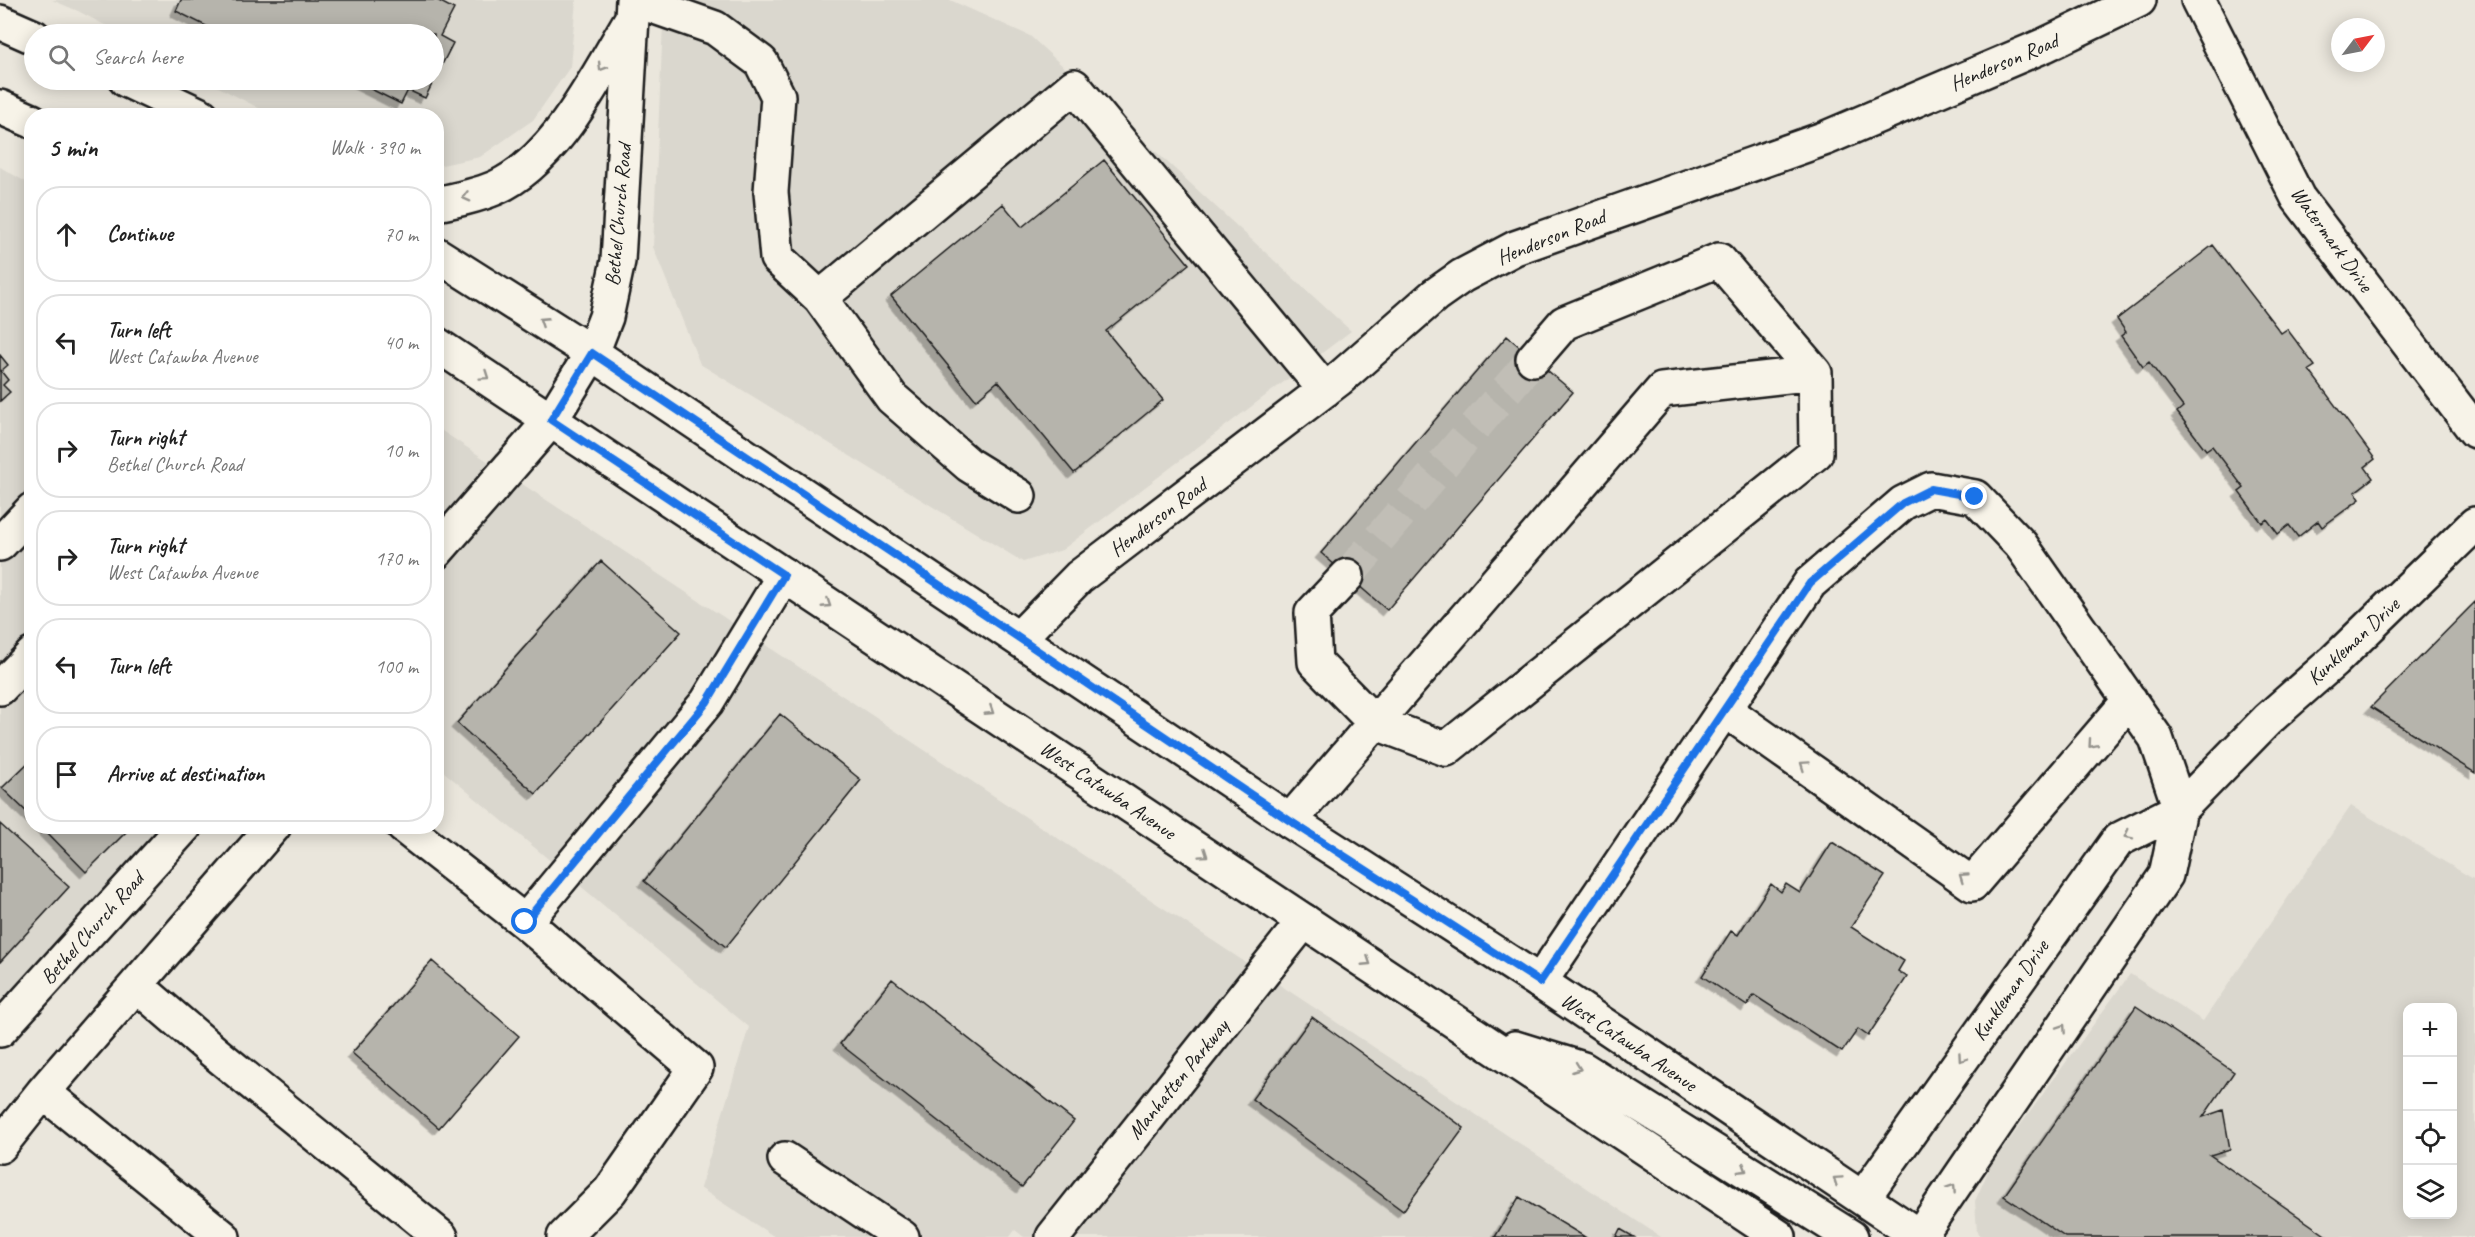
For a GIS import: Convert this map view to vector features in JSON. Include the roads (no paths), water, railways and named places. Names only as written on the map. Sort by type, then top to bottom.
[{"type":"street","name":"Henderson Road","points":[[1019,638],[1079,577],[1325,390],[1435,295],[1462,276],[1515,248],[1826,138],[2045,45],[2139,0]]},
{"type":"street","name":"Watermark Drive","points":[[2198,0],[2298,198],[2475,431]]},
{"type":"street","points":[[444,202],[496,188],[527,166],[553,142],[576,111],[633,6],[715,28],[761,62],[778,96],[771,192],[777,258],[820,298],[892,398],[969,465],[1019,495]]},
{"type":"street","name":"Bethel Church Road","points":[[444,543],[551,420],[592,353],[606,317],[618,261],[633,6]]},
{"type":"street","points":[[0,22],[24,33]]},
{"type":"street","points":[[820,298],[1074,86],[1325,390]]},
{"type":"street","points":[[147,90],[185,108]]},
{"type":"street","points":[[0,107],[24,118]]},
{"type":"street","name":"West Catawba Avenue","points":[[444,259],[592,353],[1290,821],[1540,982],[1919,1237]]},
{"type":"street","points":[[1347,576],[1312,613],[1315,662],[1374,722],[1446,749],[1816,453],[1815,373],[1719,260],[1564,323],[1533,359]]},
{"type":"street","name":"West Catawba Avenue","points":[[444,349],[1778,1237]]},
{"type":"street","points":[[1290,821],[1662,390],[1815,373]]},
{"type":"street","points":[[1540,982],[1810,583],[1903,503],[1931,489],[1975,497],[2021,545],[2156,738],[2180,809],[2166,875],[1919,1237]]},
{"type":"street","points":[[0,544],[24,518]]},
{"type":"street","name":"Kunkleman Drive","points":[[1863,1198],[2118,840],[2180,809],[2267,720],[2334,661],[2475,524]]},
{"type":"street","points":[[525,922],[707,702],[784,575]]},
{"type":"street","points":[[0,688],[24,663]]},
{"type":"street","points":[[1725,710],[1972,884],[2130,700]]},
{"type":"street","name":"Bethel Church Road","points":[[0,1030],[178,834]]},
{"type":"street","points":[[0,1146],[43,1092],[267,834]]},
{"type":"street","points":[[413,834],[525,922],[696,1068],[610,1191],[564,1237]]},
{"type":"street","name":"Manhatten Parkway","points":[[1053,1237],[1304,921]]},
{"type":"street","points":[[136,985],[214,1052],[441,1237]]},
{"type":"street","points":[[1481,1038],[1583,1069],[1851,1237]]},
{"type":"street","points":[[43,1092],[223,1237]]},
{"type":"street","points":[[785,1159],[902,1237]]},
{"type":"tunnel","points":[[1347,576],[1533,359]]}]
